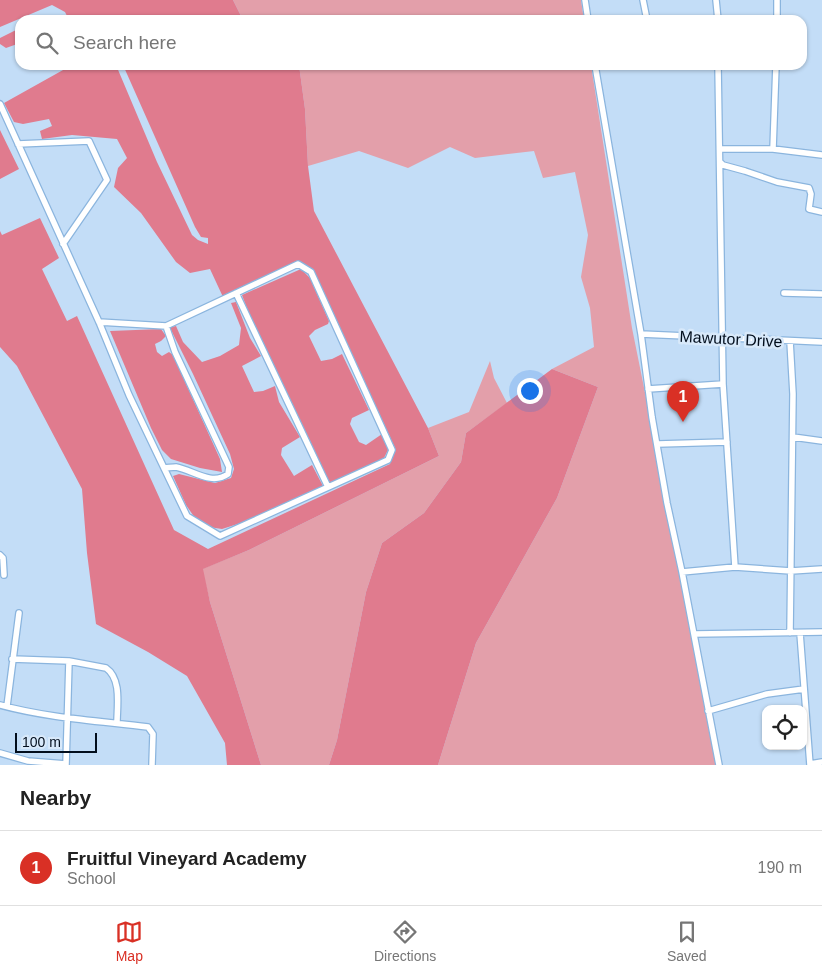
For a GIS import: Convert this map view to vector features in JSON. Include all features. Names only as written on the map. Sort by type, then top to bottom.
[{"type":"street","points":[[585,0],[587,15]]},
{"type":"street","points":[[644,0],[646,15]]},
{"type":"street","points":[[716,0],[718,15]]},
{"type":"street","points":[[777,0],[777,15]]},
{"type":"street","points":[[597,70],[667,503],[719,765]]},
{"type":"street","points":[[718,70],[723,384],[735,568]]},
{"type":"street","points":[[773,149],[776,70]]},
{"type":"street","points":[[0,104],[99,322],[129,396],[187,516],[220,536],[388,460],[392,450],[311,272],[298,264],[166,326],[99,322]]},
{"type":"street","points":[[18,144],[89,141],[107,180],[63,244]]},
{"type":"street","points":[[720,149],[773,149],[822,155]]},
{"type":"street","points":[[721,163],[777,182],[809,188],[811,194],[809,209],[822,212]]},
{"type":"street","points":[[236,293],[328,487]]},
{"type":"street","points":[[784,293],[822,294]]},
{"type":"street","points":[[164,468],[175,467],[215,479],[223,478],[228,474],[229,467],[175,352],[166,326]]},
{"type":"street","name":"Mawutor Drive","points":[[641,334],[822,342]]},
{"type":"street","points":[[790,341],[793,437],[790,633]]},
{"type":"street","points":[[648,389],[723,384]]},
{"type":"street","points":[[793,437],[822,441]]},
{"type":"street","points":[[658,444],[727,442]]},
{"type":"street","points":[[0,555],[3,558],[4,575]]},
{"type":"street","points":[[682,572],[735,568],[791,571],[822,569]]},
{"type":"street","points":[[7,706],[19,613]]},
{"type":"street","points":[[694,634],[822,632]]},
{"type":"street","points":[[800,633],[810,765],[822,762]]},
{"type":"street","points":[[12,659],[69,661],[106,668],[109,670],[118,691],[117,723]]},
{"type":"street","points":[[0,754],[28,761],[66,764],[69,661]]},
{"type":"street","points":[[708,711],[767,694],[804,689]]},
{"type":"street","points":[[0,704],[68,717],[148,727],[153,734],[152,765]]},
{"type":"shaded area","points":[[0,0],[233,0],[240,15],[66,15],[65,12],[52,5],[28,15],[15,15],[15,21],[0,27]]},
{"type":"shaded area","points":[[233,0],[581,0],[583,15],[240,15]]},
{"type":"shaded area","points":[[15,30],[15,45],[6,48],[0,44],[0,38]]},
{"type":"shaded area","points":[[63,70],[118,70],[157,162],[192,235],[208,244],[208,238],[201,237],[195,227],[125,70],[300,70],[314,211],[428,428],[439,456],[249,550],[203,569],[210,602],[261,765],[227,765],[225,743],[187,676],[96,624],[87,553],[82,489],[17,366],[0,347],[0,231],[2,235],[40,218],[59,258],[42,269],[67,321],[77,316],[174,530],[208,549],[390,464],[395,448],[314,273],[304,264],[293,263],[223,297],[210,269],[190,273],[176,262],[141,213],[114,187],[118,168],[127,158],[117,139],[72,135],[42,139],[40,131],[52,126],[49,119],[23,124],[14,122],[4,103]]},
{"type":"shaded area","points":[[300,70],[592,70],[632,328],[720,765],[438,765],[476,643],[557,498],[598,387],[552,369],[594,347],[590,308],[581,277],[588,235],[575,172],[543,178],[534,151],[475,158],[450,147],[408,168],[359,151],[308,166],[305,109]]},
{"type":"shaded area","points":[[0,130],[19,169],[0,179]]},
{"type":"shaded area","points":[[301,269],[310,278],[329,321],[328,324],[315,330],[309,336],[321,361],[332,359],[342,354],[369,410],[352,418],[350,424],[359,442],[366,445],[382,434],[388,450],[384,458],[331,484],[327,482],[242,295]]},
{"type":"shaded area","points":[[236,302],[250,338],[261,356],[242,366],[254,392],[263,391],[275,386],[279,402],[300,437],[282,448],[281,455],[294,476],[312,465],[323,486],[244,522],[222,529],[209,527],[195,518],[186,505],[173,476],[179,474],[215,483],[231,478],[234,469],[230,454],[171,327],[176,326],[183,342],[202,362],[220,356],[239,345],[241,328],[231,303]]},
{"type":"shaded area","points":[[161,329],[166,336],[155,344],[157,352],[162,356],[169,352],[173,355],[220,459],[222,472],[200,468],[171,459],[162,450],[110,331]]},
{"type":"shaded area","points":[[490,361],[494,378],[507,403],[466,433],[461,462],[424,513],[382,543],[366,592],[337,740],[329,765],[261,765],[210,602],[202,569],[249,550],[439,456],[428,428],[469,412]]},
{"type":"shaded area","points":[[552,369],[598,387],[557,498],[476,643],[438,765],[329,765],[337,740],[366,592],[382,543],[424,513],[461,462],[466,433]]},
{"type":"place","name":"Fruitful Vineyard Academy","points":[[683,422]]}]
